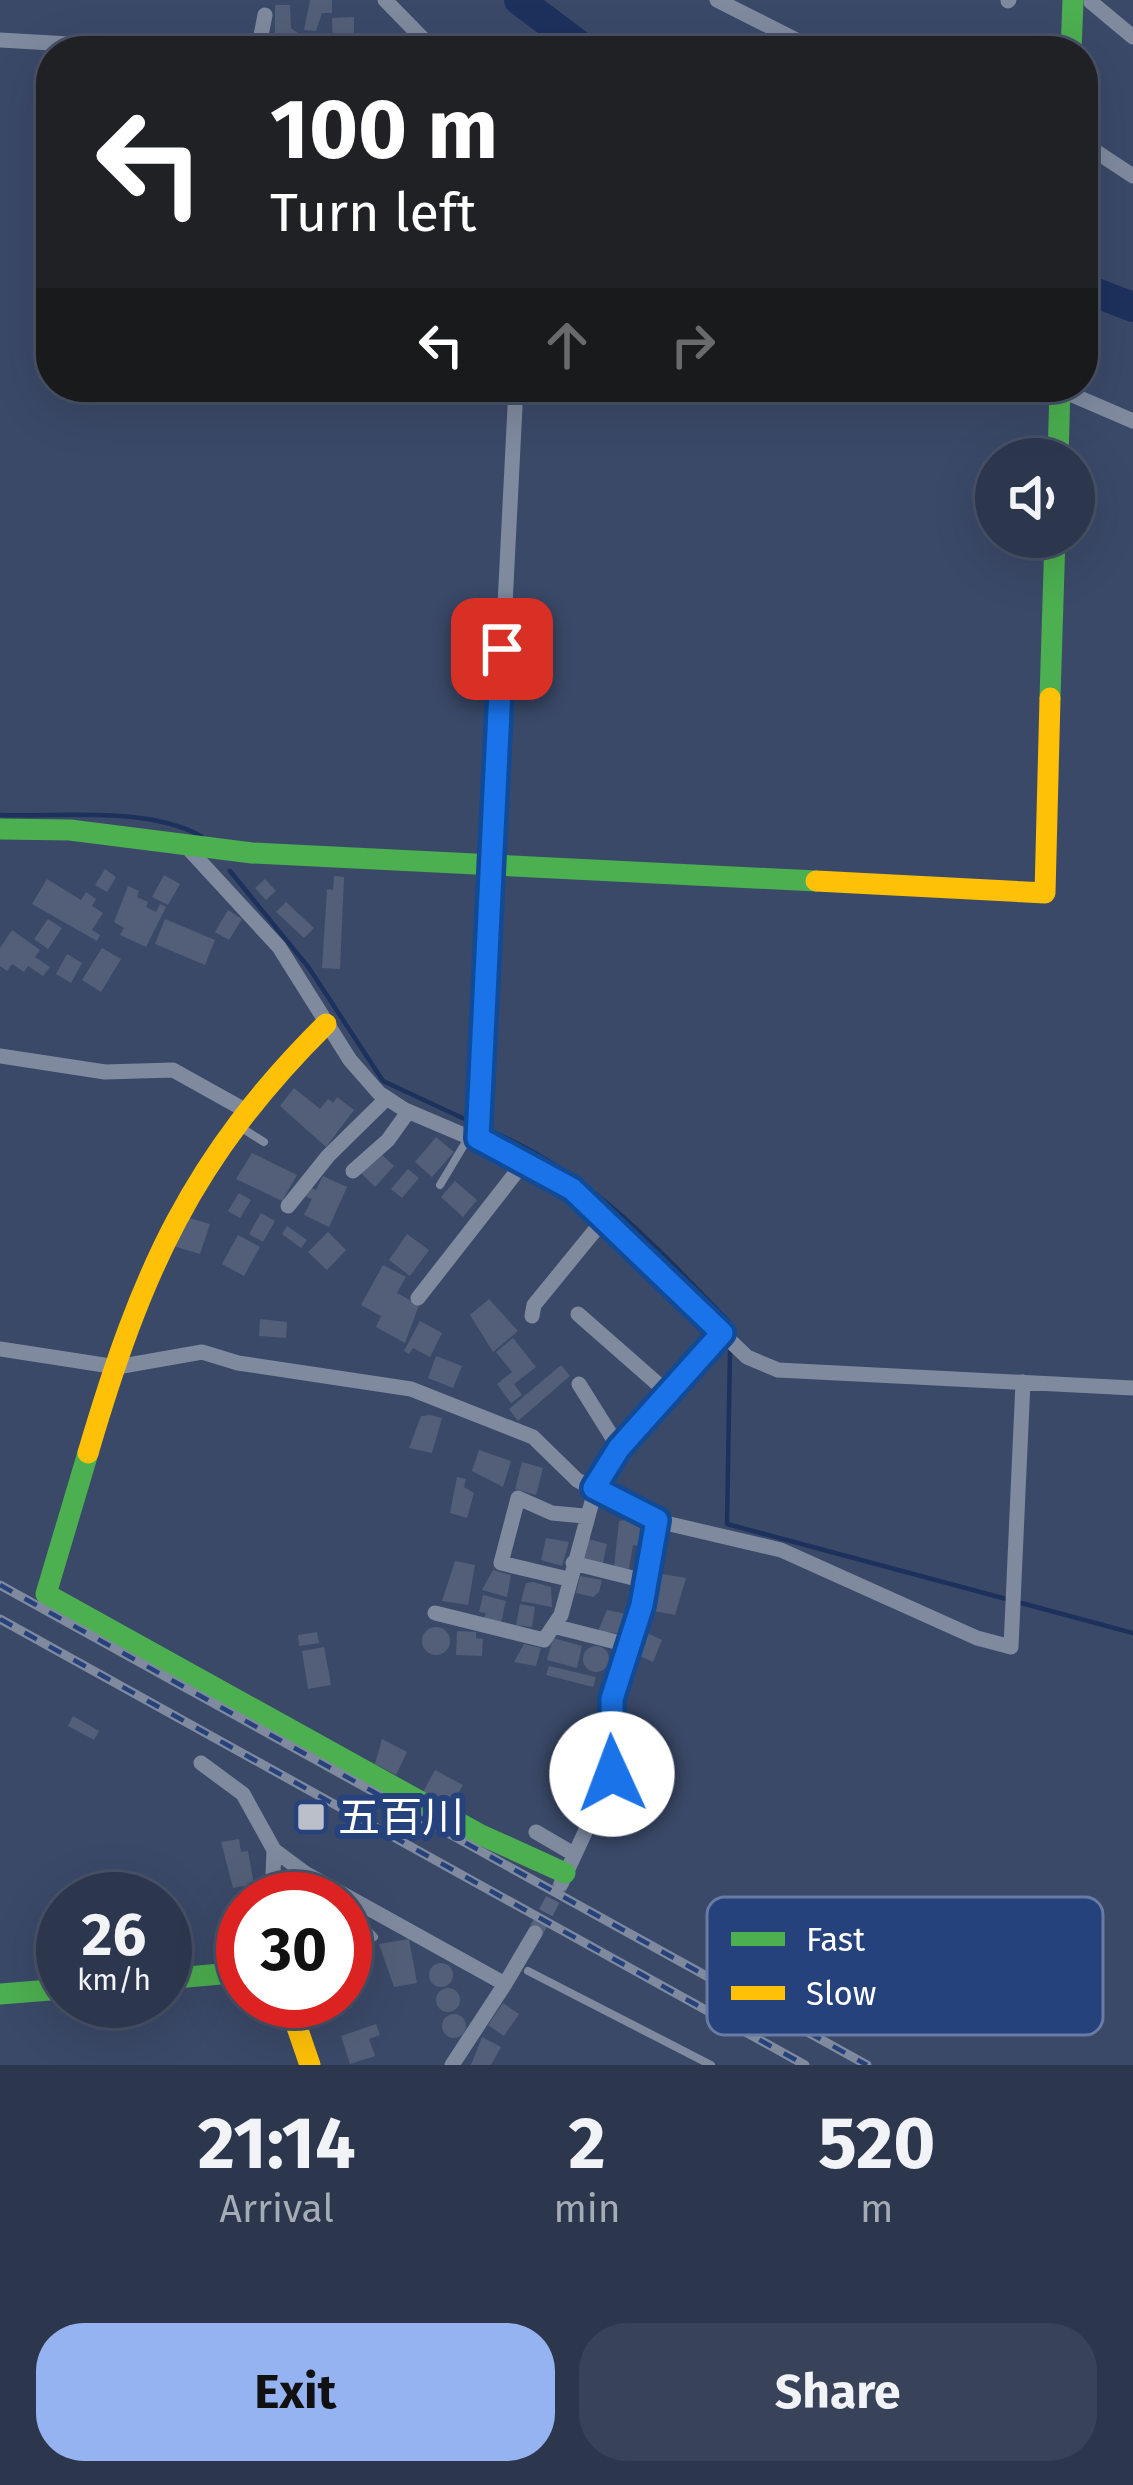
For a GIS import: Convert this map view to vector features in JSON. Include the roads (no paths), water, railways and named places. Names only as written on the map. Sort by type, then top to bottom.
[{"type":"street","points":[[385,0],[420,36]]},
{"type":"street","points":[[717,0],[788,36]]},
{"type":"street","points":[[1074,36],[1080,2],[1133,37]]},
{"type":"street","points":[[261,36],[265,15]]},
{"type":"street","points":[[0,40],[36,42]]},
{"type":"street","points":[[1098,153],[1133,176]]},
{"type":"street","points":[[474,1137],[515,402]]},
{"type":"street","points":[[1058,402],[1058,438]]},
{"type":"street","points":[[1090,402],[1133,421]]},
{"type":"street","points":[[0,829],[70,830],[186,846],[491,867],[1045,893],[1054,558]]},
{"type":"street","points":[[186,846],[268,934],[362,1078],[408,1112],[474,1137],[572,1189],[747,1357],[778,1370],[1133,1388]]},
{"type":"street","points":[[326,1024],[238,1115],[171,1217],[117,1367],[46,1594],[479,1834],[566,1870]]},
{"type":"street","points":[[0,1056],[105,1072],[173,1070],[238,1115]]},
{"type":"street","points":[[288,1206],[328,1156],[387,1099]]},
{"type":"street","points":[[353,1171],[408,1112]]},
{"type":"street","points":[[418,1298],[525,1161]]},
{"type":"street","points":[[532,1316],[534,1305],[605,1218]]},
{"type":"street","points":[[578,1314],[668,1393]]},
{"type":"street","points":[[435,1613],[544,1640],[556,1627],[594,1488],[619,1448],[723,1335]]},
{"type":"street","points":[[0,1349],[117,1367],[202,1352],[238,1363],[411,1389],[532,1437],[577,1480],[657,1520],[781,1550],[977,1639],[1011,1647],[1024,1382]]},
{"type":"street","points":[[579,1384],[619,1448]]},
{"type":"street","points":[[584,1516],[552,1513],[518,1498],[501,1563],[645,1581]]},
{"type":"street","points":[[566,1870],[612,1774],[610,1712],[657,1520]]},
{"type":"street","points":[[556,1627],[628,1645]]},
{"type":"street","points":[[201,1762],[242,1794],[274,1850],[304,1872]]},
{"type":"street","points":[[536,1832],[566,1870]]},
{"type":"street","points":[[273,1872],[274,1850]]},
{"type":"street","points":[[372,1915],[505,1984]]},
{"type":"street","points":[[452,2065],[535,1934]]},
{"type":"street","points":[[0,1994],[36,1991]]},
{"type":"street","points":[[297,2028],[310,2065]]},
{"type":"lane","points":[[238,1115],[264,1142]]},
{"type":"lane","points":[[440,1185],[474,1137]]},
{"type":"lane","points":[[528,1971],[711,2065]]},
{"type":"waterway","name":"五百川","points":[[519,0],[567,36]]},
{"type":"waterway","name":"五百川","points":[[1098,294],[1133,307]]},
{"type":"waterway","points":[[0,815],[129,817],[155,820],[201,836]]},
{"type":"waterway","points":[[230,871],[309,968],[383,1081],[469,1121]]},
{"type":"waterway","points":[[488,1130],[557,1167],[618,1213],[729,1322],[729,1333]]},
{"type":"waterway","points":[[730,1350],[727,1524],[1133,1633]]},
{"type":"tunnel","points":[[535,1933],[561,1884]]},
{"type":"railway","points":[[0,1585],[707,1976]]},
{"type":"railway","points":[[0,1619],[707,2011]]},
{"type":"railway","points":[[751,2035],[805,2065]]},
{"type":"railway","points":[[813,2035],[867,2065]]},
{"type":"place","name":"五百川","points":[[311,1817]]}]
